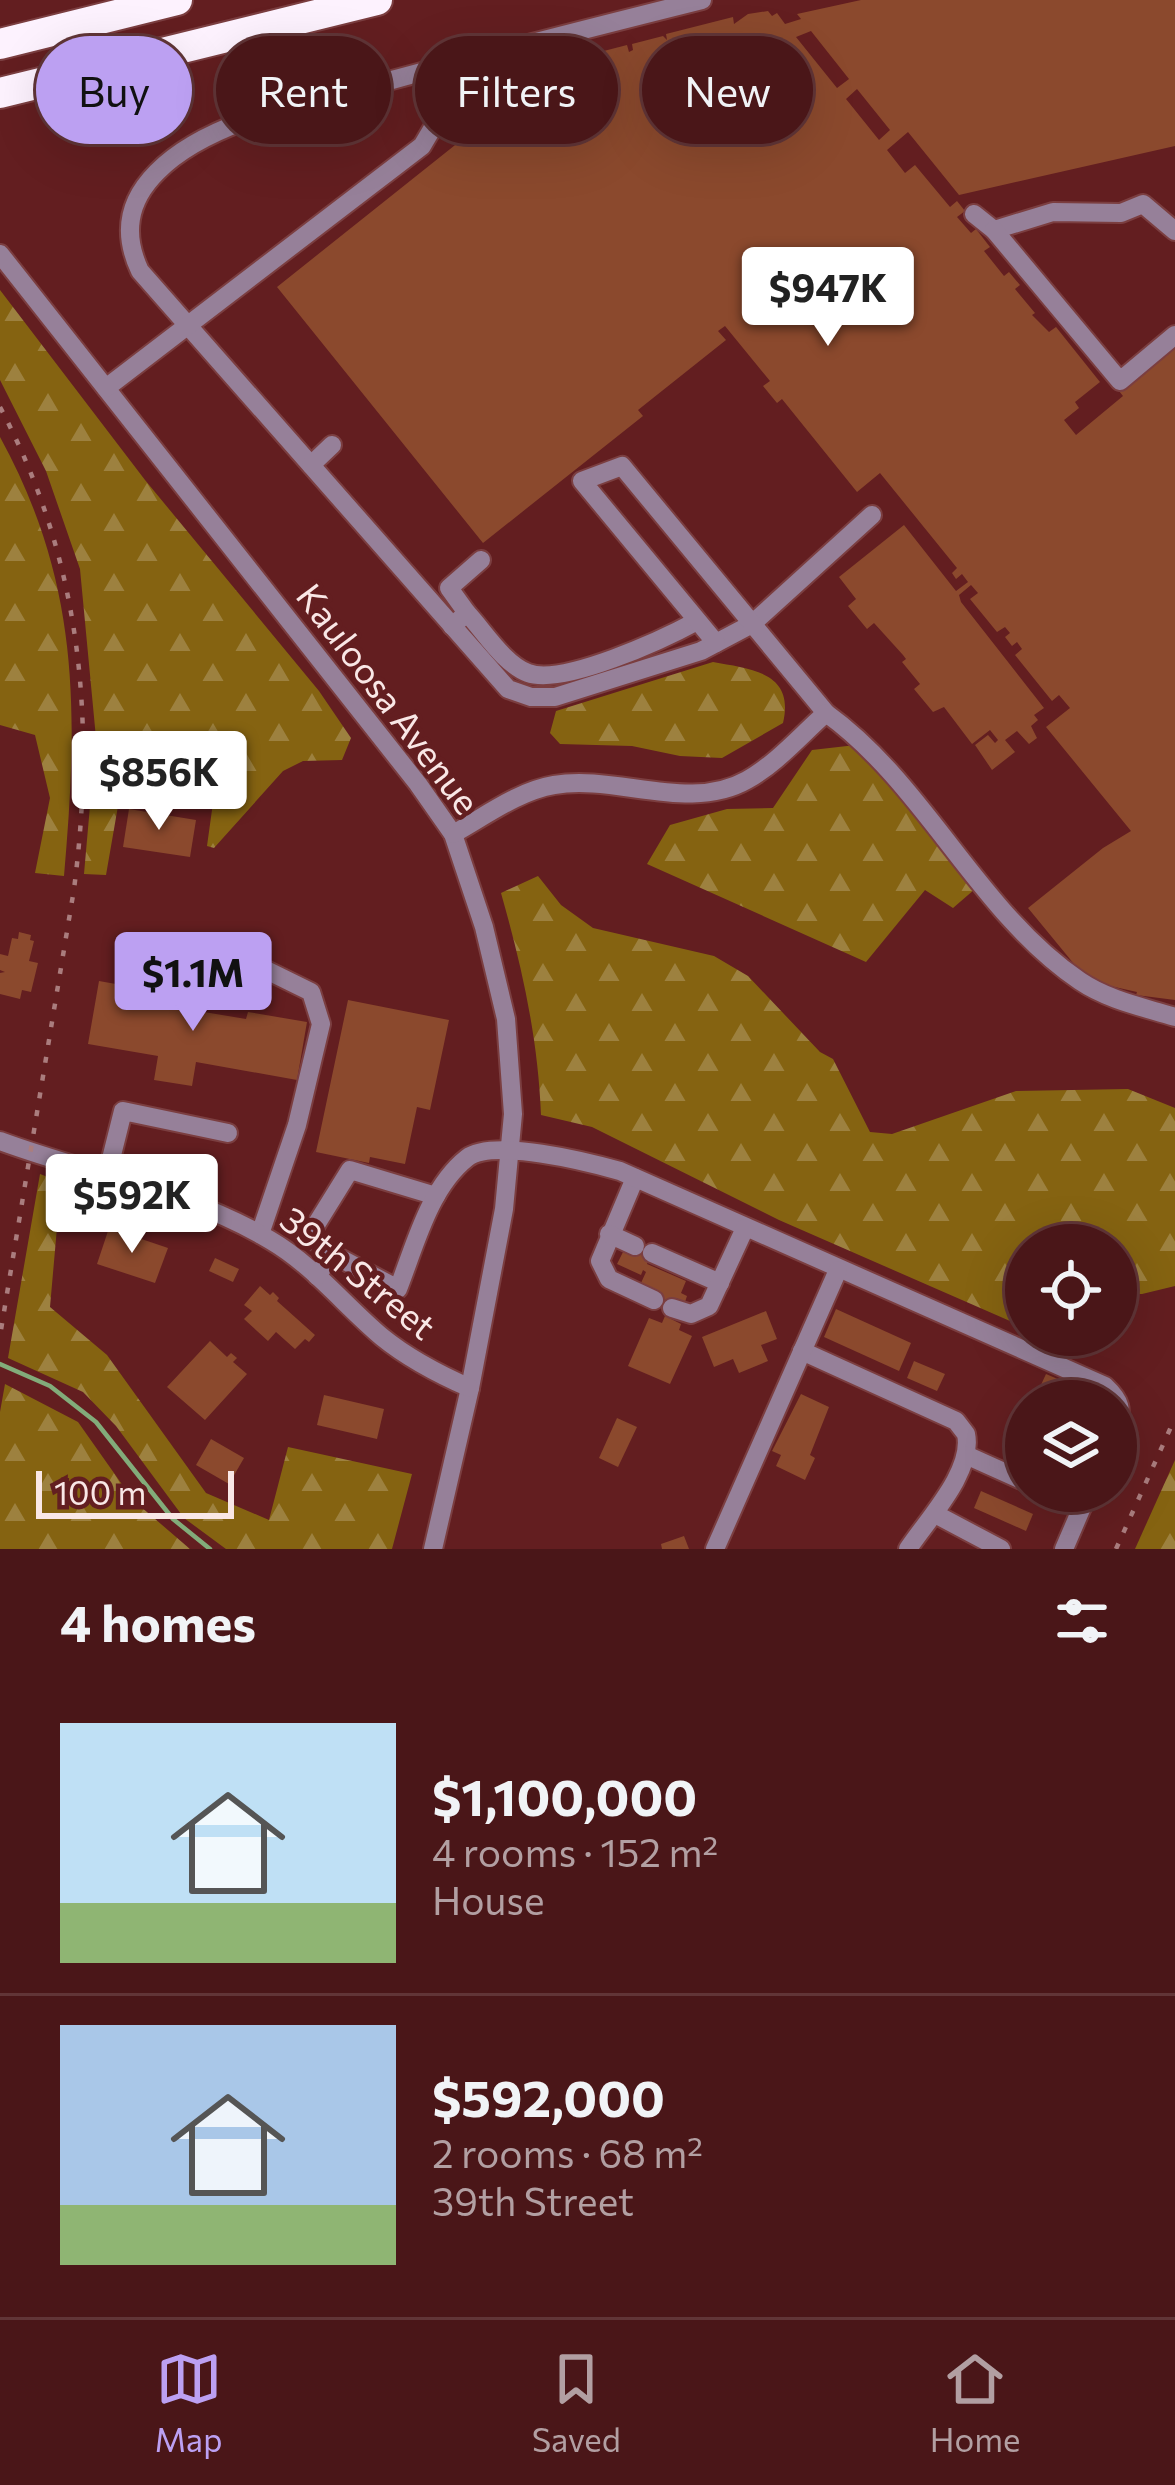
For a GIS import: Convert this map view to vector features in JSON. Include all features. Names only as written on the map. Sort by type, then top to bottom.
[{"type":"highway","points":[[0,44],[177,0]]},
{"type":"highway","points":[[11,90],[377,0]]},
{"type":"street","points":[[560,36],[702,0]]},
{"type":"street","points":[[415,74],[270,113],[190,148],[158,171],[140,194],[127,234],[140,271],[310,465],[460,620],[514,665],[531,675],[563,673],[652,645],[697,621]]},
{"type":"street","points":[[106,388],[423,144]]},
{"type":"street","points":[[994,230],[1053,212],[1121,213],[1143,204],[1175,231]]},
{"type":"street","points":[[974,214],[994,230],[1120,381],[1175,335]]},
{"type":"street","name":"Kauloosa Avenue","points":[[0,254],[453,834],[484,927],[506,1019],[512,1066],[511,1152],[470,1388],[433,1549]]},
{"type":"street","points":[[310,465],[332,446]]},
{"type":"street","points":[[716,643],[582,481],[622,466],[826,713],[862,740],[1020,926],[1077,979],[1102,994],[1175,1018]]},
{"type":"street","points":[[481,560],[448,588],[460,620],[508,689],[531,697],[555,697],[716,643],[752,624],[872,515]]},
{"type":"street","points":[[453,834],[550,785],[603,782],[684,793],[730,787],[758,772],[826,713]]},
{"type":"street","points":[[203,951],[256,965],[311,992],[322,1024],[297,1125],[260,1234]]},
{"type":"street","points":[[107,1175],[123,1112],[228,1133]]},
{"type":"street","name":"39th Street","points":[[0,1142],[107,1175],[260,1234],[317,1276],[382,1337],[425,1368],[470,1388]]},
{"type":"street","points":[[436,1196],[350,1170],[310,1236],[332,1254],[398,1288],[436,1196],[464,1160],[481,1150],[581,1160],[635,1178],[1092,1380]]},
{"type":"street","points":[[635,1178],[599,1261],[602,1272],[663,1304],[691,1314],[703,1312],[745,1228]]},
{"type":"street","points":[[610,1234],[720,1283]]},
{"type":"street","points":[[317,1276],[332,1254]]},
{"type":"street","points":[[715,1549],[838,1270]]},
{"type":"street","points":[[802,1351],[956,1420],[967,1434],[966,1455],[934,1514],[908,1549]]},
{"type":"street","points":[[966,1455],[1005,1473]]},
{"type":"street","points":[[1064,1549],[1080,1512]]},
{"type":"street","points":[[934,1514],[999,1549]]},
{"type":"green space","points":[[0,290],[145,480],[319,691],[351,738],[342,760],[303,761],[283,771],[214,848],[207,846],[217,774],[137,769],[122,783],[106,875],[84,874],[96,738],[80,569],[46,471],[0,380]]},
{"type":"green space","points":[[0,437],[46,545],[68,651],[71,760],[64,876],[35,873],[50,798],[35,735],[0,725]]},
{"type":"green space","points":[[713,662],[755,671],[776,683],[785,706],[783,723],[722,758],[632,746],[560,744],[550,733],[556,711]]},
{"type":"green space","points":[[856,745],[975,889],[953,908],[925,890],[866,962],[647,864],[670,825],[727,809],[773,808],[812,750]]},
{"type":"green space","points":[[538,876],[561,905],[593,928],[714,956],[748,976],[820,1052],[833,1059],[870,1132],[892,1134],[1016,1091],[1128,1089],[1175,1108],[1175,1286],[1137,1294],[1137,1224],[1005,1224],[1005,1319],[779,1220],[592,1127],[541,1115],[528,1003],[501,893]]},
{"type":"green space","points":[[40,1174],[61,1182],[50,1307],[107,1355],[206,1493],[269,1520],[288,1447],[412,1474],[392,1549],[226,1549],[184,1518],[116,1426],[83,1392],[8,1358]]},
{"type":"green space","points":[[5,1384],[78,1422],[133,1500],[190,1549],[0,1549],[0,1412]]},
{"type":"green space","points":[[1175,1460],[1175,1549],[1135,1549]]},
{"type":"building","points":[[861,0],[1175,0],[1175,146],[959,195],[908,132],[887,150],[905,173],[915,165],[950,207],[957,201],[965,211],[957,217],[971,233],[976,229],[990,247],[984,251],[1004,276],[1009,272],[1020,285],[1015,289],[1035,313],[1032,315],[1049,332],[1056,327],[1100,382],[1075,402],[1079,408],[1064,420],[1076,435],[1123,396],[1119,391],[1175,347],[1175,1000],[1088,981],[1028,908],[1131,831],[1046,727],[1070,708],[1059,695],[1052,701],[1015,655],[1022,649],[1005,637],[1010,633],[1005,627],[997,632],[970,599],[978,593],[971,585],[959,595],[961,602],[1044,708],[1034,715],[1038,720],[1031,726],[1037,738],[1029,744],[1017,731],[1005,740],[1015,752],[992,770],[975,745],[988,735],[995,743],[998,740],[990,730],[972,744],[944,707],[933,712],[914,689],[920,684],[902,662],[903,655],[874,623],[867,629],[848,606],[856,599],[839,577],[904,525],[956,591],[968,582],[962,574],[956,579],[952,573],[957,568],[880,473],[857,492],[782,399],[777,403],[763,386],[770,381],[725,326],[718,331],[726,340],[638,410],[643,416],[483,543],[277,287],[456,144],[618,144],[618,47],[627,45],[629,52],[632,44],[642,41],[642,144],[813,144],[813,58],[837,88],[849,79],[811,31],[798,36],[666,34],[733,17],[734,24],[748,14],[768,11],[772,16],[777,13],[785,24],[801,19],[797,14]],"holes":[[[857,89],[890,130],[879,140],[846,99]]]},
{"type":"building","points":[[129,809],[196,820],[190,857],[123,847]]},
{"type":"building","points":[[19,932],[31,935],[29,961],[38,963],[31,992],[22,990],[20,999],[0,994],[0,973],[5,972],[0,970],[0,954],[8,956],[12,938],[18,939]]},
{"type":"building","points":[[99,981],[206,1000],[204,1012],[246,1019],[248,1012],[307,1022],[297,1080],[196,1062],[192,1086],[154,1080],[158,1056],[88,1044]]},
{"type":"building","points":[[348,1000],[449,1020],[430,1110],[417,1107],[405,1164],[370,1157],[369,1163],[316,1152]]},
{"type":"building","points":[[109,1228],[168,1248],[155,1283],[97,1264]]},
{"type":"building","points":[[638,1241],[654,1248],[647,1264],[686,1281],[681,1293],[687,1296],[685,1302],[676,1298],[670,1312],[653,1304],[658,1291],[641,1283],[646,1272],[641,1275],[617,1264],[624,1250]]},
{"type":"building","points":[[215,1258],[239,1269],[233,1282],[209,1271]]},
{"type":"building","points":[[260,1286],[270,1295],[273,1292],[315,1335],[309,1342],[305,1339],[295,1349],[276,1332],[268,1341],[244,1319],[252,1311],[244,1305]]},
{"type":"building","points":[[836,1309],[911,1343],[899,1371],[824,1337]]},
{"type":"building","points":[[766,1311],[777,1339],[761,1345],[768,1361],[739,1373],[733,1359],[714,1367],[702,1337]]},
{"type":"building","points":[[665,1316],[692,1336],[670,1384],[628,1366],[649,1318],[662,1323]]},
{"type":"building","points":[[210,1341],[227,1357],[231,1353],[237,1358],[233,1362],[247,1374],[205,1420],[167,1387]]},
{"type":"building","points":[[914,1361],[945,1374],[937,1391],[907,1378]]},
{"type":"building","points":[[801,1394],[829,1407],[805,1480],[776,1466],[781,1455],[772,1451]]},
{"type":"building","points":[[324,1395],[384,1409],[377,1439],[317,1425]]},
{"type":"building","points":[[617,1418],[637,1427],[618,1467],[599,1458]]},
{"type":"building","points":[[211,1439],[244,1458],[229,1484],[196,1465]]},
{"type":"building","points":[[981,1491],[1005,1502],[1005,1512],[1033,1514],[1026,1531],[974,1508]]},
{"type":"building","points":[[684,1536],[689,1549],[662,1549],[661,1544]]},
{"type":"waterway","points":[[0,1364],[50,1386],[96,1422],[173,1519],[210,1549]]},
{"type":"railway","points":[[0,407],[49,523],[65,582],[82,702],[83,763],[74,889],[0,1336]]},
{"type":"railway","points":[[1116,1549],[1175,1418]]}]
